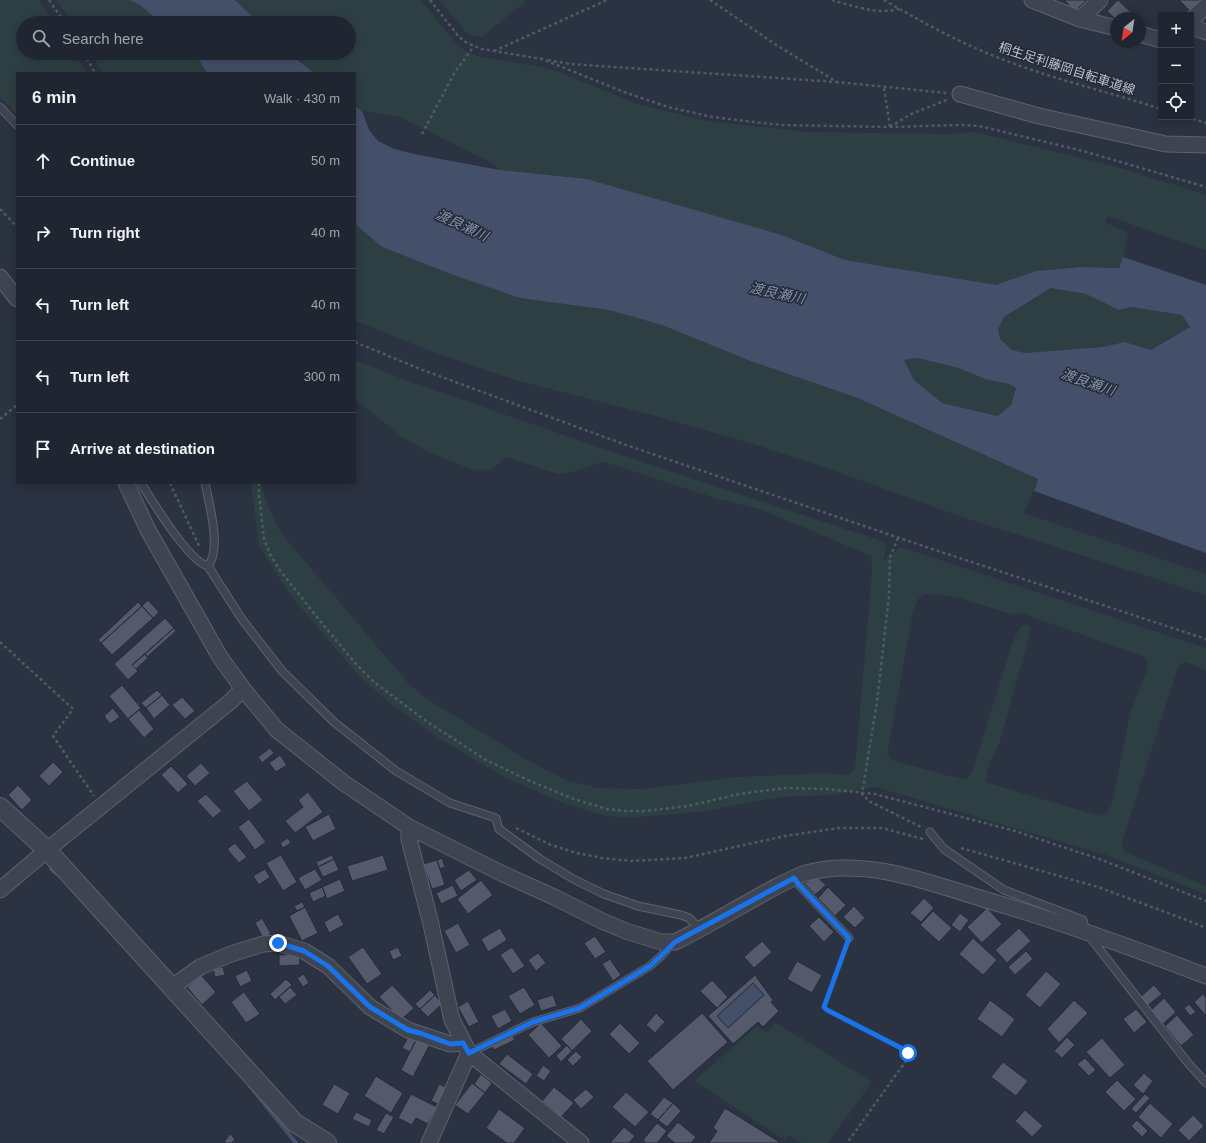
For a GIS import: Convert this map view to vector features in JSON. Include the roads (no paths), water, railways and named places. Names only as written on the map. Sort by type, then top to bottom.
[{"type":"street","points":[[1032,0],[1080,19],[1110,26]]},
{"type":"street","points":[[1080,19],[1100,0]]},
{"type":"street","points":[[1194,17],[1206,6]]},
{"type":"street","points":[[1194,25],[1206,32]]},
{"type":"street","points":[[1146,36],[1158,39]]},
{"type":"street","points":[[960,94],[1039,116],[1166,144],[1206,146]]},
{"type":"street","points":[[0,277],[16,299]]},
{"type":"street","points":[[126,484],[148,530],[220,657],[243,689],[277,730],[344,783],[409,827],[503,874],[554,897],[602,922],[661,942],[675,942],[794,878],[818,871],[841,868],[875,870],[939,886],[1037,915],[1206,976]]},
{"type":"street","points":[[0,890],[231,701],[243,689]]},
{"type":"street","points":[[0,807],[47,850],[295,1124],[327,1143]]},
{"type":"street","points":[[409,827],[409,839],[430,920],[452,1020],[466,1048],[581,1143]]},
{"type":"street","points":[[172,989],[200,967],[231,954],[263,944],[278,943],[304,951],[328,966],[370,1007],[408,1030],[466,1048]]},
{"type":"street","points":[[429,1143],[466,1048]]},
{"type":"lane","points":[[0,106],[16,123]]},
{"type":"lane","points":[[142,484],[153,503],[187,550],[203,565],[208,566],[241,618],[282,671],[334,722],[396,771],[450,803],[496,818],[498,828],[540,859],[575,880],[604,894],[638,906],[689,918],[700,928]]},
{"type":"lane","points":[[205,484],[214,523],[213,555],[212,562],[208,566]]},
{"type":"lane","points":[[930,832],[944,850],[1004,890],[1083,920],[1086,932],[1188,1063],[1206,1083]]},
{"type":"lane","points":[[794,878],[849,938]]},
{"type":"lane","points":[[466,1048],[533,1022],[580,1008],[650,966],[675,942]]},
{"type":"water","points":[[129,0],[235,0],[252,16],[153,16],[140,5]]},
{"type":"water","points":[[199,60],[298,60],[313,72],[206,72]]},
{"type":"water","name":"渡良瀬川","points":[[356,107],[362,111],[369,130],[378,141],[394,149],[500,170],[587,179],[782,235],[845,260],[996,285],[1036,271],[1081,267],[1119,268],[1123,257],[1206,285],[1206,553],[1034,491],[1038,479],[855,397],[753,362],[662,325],[609,310],[520,298],[456,276],[382,247],[356,225]],"holes":[[[1051,288],[1086,294],[1119,310],[1131,307],[1182,315],[1190,327],[1151,350],[1125,342],[1102,347],[1025,353],[1012,350],[1000,339],[998,329],[1004,317]],[[918,358],[958,368],[988,380],[1009,384],[1016,388],[1011,405],[998,416],[942,403],[914,380],[904,360]]]},
{"type":"water","points":[[753,983],[764,995],[728,1028],[717,1016]]},
{"type":"waterway","points":[[51,869],[57,874]]},
{"type":"waterway","points":[[250,1086],[296,1143]]}]
